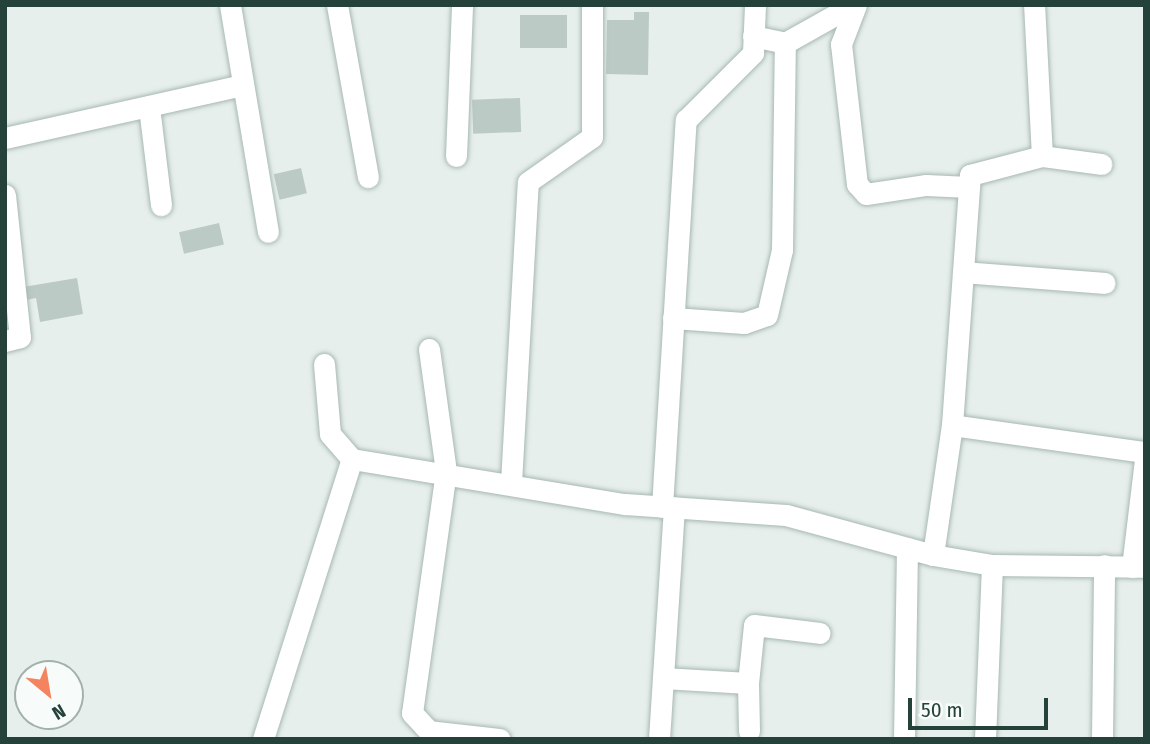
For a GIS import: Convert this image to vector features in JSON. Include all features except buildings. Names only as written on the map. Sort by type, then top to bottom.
[{"type":"street","points":[[230,5],[268,232]]},
{"type":"street","points":[[337,5],[368,177]]},
{"type":"street","points":[[456,156],[462,5]]},
{"type":"street","points":[[511,483],[528,182],[592,137],[593,5]]},
{"type":"street","points":[[659,739],[673,318],[687,120],[753,53],[755,5]]},
{"type":"street","points":[[753,36],[785,43],[854,5]]},
{"type":"street","points":[[854,5],[841,44],[857,184],[866,194],[926,185],[970,187]]},
{"type":"street","points":[[1034,5],[1042,156]]},
{"type":"street","points":[[673,318],[744,323],[767,315],[782,250],[785,43]]},
{"type":"street","points":[[5,138],[242,85]]},
{"type":"street","points":[[149,107],[161,205]]},
{"type":"street","points":[[933,555],[952,425],[970,175],[1042,156],[1101,164]]},
{"type":"street","points":[[5,195],[20,337],[5,341]]},
{"type":"street","points":[[963,272],[1105,283]]},
{"type":"street","points":[[429,348],[446,471],[412,713],[429,731],[500,739]]},
{"type":"street","points":[[324,364],[330,434],[352,458],[668,507],[786,515],[933,555],[992,565],[1138,567],[1145,460]]},
{"type":"street","points":[[952,425],[1145,452]]},
{"type":"street","points":[[263,739],[352,458]]},
{"type":"street","points":[[904,739],[907,548]]},
{"type":"street","points":[[985,739],[992,565]]},
{"type":"street","points":[[1102,739],[1104,565]]},
{"type":"street","points":[[749,731],[748,683],[754,625],[820,633]]},
{"type":"street","points":[[663,678],[748,683]]}]
